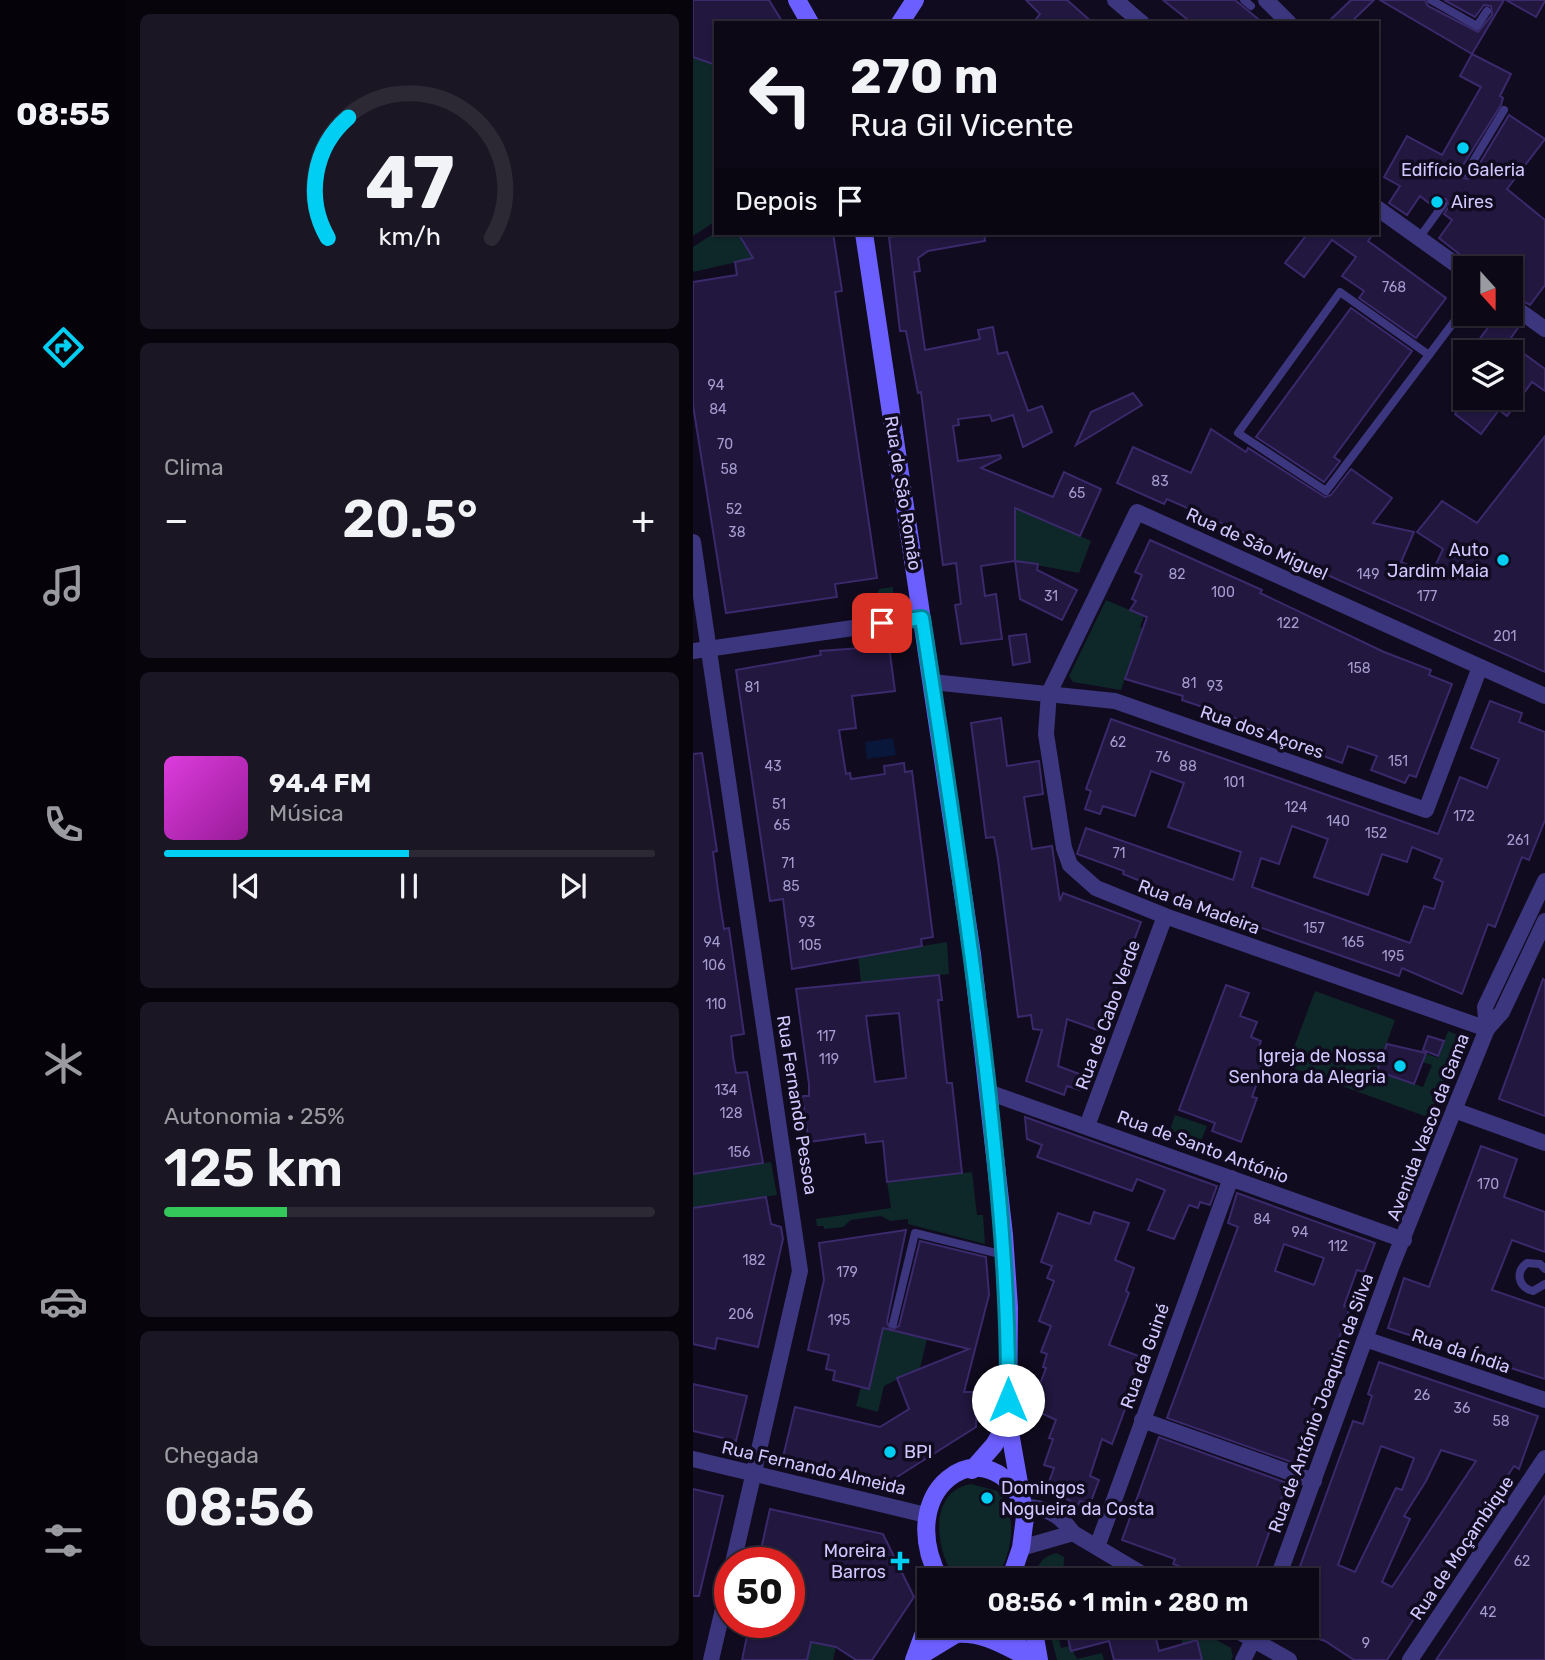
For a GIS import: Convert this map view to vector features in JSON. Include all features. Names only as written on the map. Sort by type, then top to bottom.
[{"type":"main road","points":[[797,0],[810,21]]},
{"type":"main road","points":[[900,21],[915,0]]},
{"type":"main road","name":"Rua de São Romão","points":[[864,235],[972,954],[988,1092],[1009,1307],[1008,1421],[1023,1506],[1018,1568]]},
{"type":"main road","points":[[972,1470],[994,1445],[1008,1421]]},
{"type":"main road","points":[[936,1568],[924,1529],[926,1515],[929,1501],[939,1485],[950,1476],[972,1470],[993,1473],[1007,1481],[1023,1506]]},
{"type":"main road","points":[[915,1659],[922,1638]]},
{"type":"main road","points":[[915,1659],[946,1638]]},
{"type":"main road","points":[[990,1638],[1031,1659]]},
{"type":"main road","points":[[1016,1638],[1031,1659]]},
{"type":"main road","points":[[1031,1659],[1032,1638]]},
{"type":"street","points":[[1115,0],[1140,21]]},
{"type":"street","points":[[1254,2],[1286,21]]},
{"type":"street","points":[[1379,209],[1453,262]]},
{"type":"street","points":[[1523,313],[1545,329]]},
{"type":"street","name":"Rua de São Miguel","points":[[1049,693],[1137,512],[1545,696]]},
{"type":"street","name":"Rua Fernando Pessoa","points":[[693,542],[701,650],[799,1255],[796,1298],[737,1547]]},
{"type":"street","points":[[701,650],[922,618]]},
{"type":"street","name":"Rua dos Açores","points":[[932,682],[1115,701],[1426,810],[1480,667]]},
{"type":"street","name":"Rua da Madeira","points":[[1049,693],[1047,744],[1064,848],[1070,865],[1097,888],[1165,916],[1487,1028]]},
{"type":"street","name":"Avenida Vasco da Gama","points":[[1487,1028],[1485,1007],[1545,881]]},
{"type":"street","name":"Rua de Cabo Verde","points":[[1087,1126],[1165,916]]},
{"type":"street","name":"Avenida Vasco da Gama","points":[[1404,1240],[1487,1028],[1502,1012],[1538,952],[1545,921]]},
{"type":"street","points":[[1514,944],[1538,952]]},
{"type":"street","name":"Rua de Santo António","points":[[988,1092],[1404,1240]]},
{"type":"street","points":[[1454,1110],[1545,1143]]},
{"type":"street","name":"Rua da Guiné","points":[[1097,1547],[1231,1178]]},
{"type":"street","name":"Rua de António Joaquim da Silva","points":[[1281,1568],[1404,1240]]},
{"type":"street","name":"Rua da Índia","points":[[1365,1339],[1545,1399]]},
{"type":"street","points":[[1142,1420],[1314,1481]]},
{"type":"street","name":"Rua de Moçambique","points":[[1411,1660],[1545,1458]]},
{"type":"street","name":"Rua Fernando Almeida","points":[[693,1459],[926,1515]]},
{"type":"street","points":[[1023,1506],[1043,1508],[1066,1522],[1073,1533],[1132,1568]]},
{"type":"street","points":[[1018,1568],[1073,1533]]},
{"type":"street","points":[[711,1660],[716,1638]]},
{"type":"street","points":[[1243,1660],[1254,1638]]},
{"type":"street","points":[[1263,1638],[1289,1660]]},
{"type":"lane","points":[[1431,0],[1477,26],[1487,11]]},
{"type":"lane","points":[[1467,173],[1503,110]]},
{"type":"lane","points":[[1419,238],[1443,205]]},
{"type":"lane","points":[[1429,355],[1341,292],[1238,433],[1313,485],[1326,491],[1429,355],[1453,323]]},
{"type":"lane","points":[[893,1324],[915,1233],[1005,1256]]},
{"type":"lane","points":[[1545,1269],[1540,1264],[1527,1264],[1519,1273],[1519,1279],[1526,1289],[1533,1291],[1545,1284]]},
{"type":"green space","points":[[693,57],[714,64],[714,222],[693,236]]},
{"type":"green space","points":[[714,233],[756,235],[759,257],[693,272],[693,247]]},
{"type":"green space","points":[[1014,507],[1091,541],[1079,573],[1015,561]]},
{"type":"green space","points":[[893,587],[893,604],[871,610],[879,589]]},
{"type":"green space","points":[[1106,600],[1144,616],[1121,690],[1073,682],[1069,676]]},
{"type":"green space","points":[[947,942],[949,974],[861,983],[858,956]]},
{"type":"green space","points":[[1315,991],[1395,1020],[1377,1070],[1423,1087],[1432,1065],[1422,1062],[1425,1053],[1438,1058],[1448,1031],[1460,1036],[1430,1118],[1287,1066]]},
{"type":"green space","points":[[1175,1115],[1207,1126],[1201,1141],[1170,1130]]},
{"type":"green space","points":[[771,1162],[777,1195],[693,1208],[693,1174]]},
{"type":"green space","points":[[972,1172],[977,1215],[983,1215],[985,1244],[908,1224],[908,1219],[890,1221],[881,1216],[851,1220],[843,1227],[824,1229],[824,1226],[817,1226],[816,1219],[891,1208],[887,1182]]},
{"type":"green space","points":[[883,1329],[927,1339],[920,1368],[884,1386],[878,1412],[856,1406],[861,1387],[869,1389]]},
{"type":"green space","points":[[971,1484],[997,1491],[1004,1500],[1011,1523],[1011,1535],[1006,1559],[1001,1568],[949,1568],[940,1539],[939,1524],[947,1498],[957,1489]]},
{"type":"green space","points":[[1056,1553],[1064,1557],[1064,1568],[1038,1568],[1040,1562]]},
{"type":"green space","points":[[1051,1638],[1059,1638],[1061,1648],[1070,1646],[1077,1659],[1102,1653],[1104,1660],[1057,1660]]},
{"type":"green space","points":[[1182,1638],[1213,1638],[1231,1648],[1233,1657],[1231,1660],[1202,1660],[1197,1641],[1182,1644]]},
{"type":"green space","points":[[811,1642],[836,1647],[833,1660],[807,1660]]},
{"type":"water","points":[[893,738],[896,755],[867,759],[865,742]]},
{"type":"building","points":[[693,0],[769,0],[782,21],[714,21],[714,64],[693,57]]},
{"type":"building","points":[[1026,0],[1067,0],[1091,21],[1035,21],[1040,14]]},
{"type":"building","points":[[1163,0],[1235,0],[1261,21],[1189,21]]},
{"type":"building","points":[[1351,0],[1374,0],[1352,21],[1329,21]]},
{"type":"building","points":[[1380,0],[1425,0],[1428,6],[1478,32],[1492,15],[1491,6],[1484,5],[1475,17],[1444,0],[1504,0],[1472,54]]},
{"type":"building","points":[[1506,0],[1545,0],[1545,1],[1536,17]]},
{"type":"building","points":[[1472,54],[1511,74],[1500,96],[1503,98],[1501,105],[1460,170],[1461,177],[1467,179],[1472,176],[1509,115],[1545,139],[1507,189],[1545,220],[1545,285],[1530,305],[1523,301],[1523,256],[1462,256],[1439,238],[1452,220],[1444,214],[1449,206],[1446,199],[1440,199],[1434,207],[1420,196],[1407,215],[1389,203],[1400,186],[1384,177],[1407,136],[1442,155],[1481,87],[1460,76]]},
{"type":"building","points":[[739,235],[833,235],[842,291],[835,292],[877,578],[835,584],[837,597],[726,613],[693,405],[693,282],[737,275],[735,262],[753,258]]},
{"type":"building","points":[[984,235],[985,241],[928,251],[918,258],[920,271],[914,272],[925,350],[980,339],[978,330],[993,327],[998,354],[1007,352],[1028,411],[1042,406],[1052,432],[1023,447],[1013,415],[992,421],[990,415],[958,419],[959,425],[953,426],[958,461],[1000,455],[1001,458],[981,468],[1053,497],[1064,472],[1101,489],[1080,536],[1015,508],[1015,561],[981,566],[985,596],[996,594],[1002,639],[961,644],[955,605],[961,604],[956,563],[943,565],[921,392],[918,393],[906,331],[900,331],[889,237]]},
{"type":"building","points":[[1306,235],[1372,235],[1368,241],[1446,298],[1416,338],[1359,298],[1364,291],[1342,276],[1356,257],[1332,240],[1304,277],[1285,263]]},
{"type":"building","points":[[1351,308],[1412,351],[1334,457],[1340,461],[1324,482],[1256,437]]},
{"type":"building","points":[[1489,326],[1518,328],[1509,340],[1479,340]]},
{"type":"building","points":[[1523,353],[1545,369],[1545,391],[1532,382],[1523,394]]},
{"type":"building","points":[[1133,393],[1142,405],[1076,445],[1091,412]]},
{"type":"building","points":[[1458,410],[1499,410],[1481,434],[1455,414]]},
{"type":"building","points":[[1499,410],[1511,410],[1507,416]]},
{"type":"building","points":[[1211,429],[1246,452],[1248,448],[1325,497],[1331,495],[1351,469],[1392,498],[1373,523],[1414,532],[1401,562],[1431,575],[1443,549],[1417,532],[1442,501],[1477,523],[1545,436],[1545,672],[1267,548],[1257,543],[1258,539],[1167,499],[1164,504],[1117,483],[1133,447],[1191,473]]},
{"type":"building","points":[[1150,540],[1262,590],[1260,593],[1384,652],[1431,670],[1429,675],[1452,684],[1416,777],[1409,775],[1405,783],[1371,770],[1377,756],[1348,746],[1342,763],[1318,754],[1319,750],[1308,746],[1309,743],[1182,700],[1183,696],[1125,679],[1147,617],[1130,610],[1136,601],[1132,599],[1142,575],[1135,572]]},
{"type":"building","points":[[1015,561],[1038,564],[1037,570],[1077,590],[1062,620],[1020,599]]},
{"type":"building","points":[[1026,634],[1030,662],[1013,665],[1009,636]]},
{"type":"building","points":[[889,646],[895,691],[852,696],[856,728],[839,730],[846,774],[850,773],[851,779],[885,774],[884,766],[904,763],[905,772],[912,771],[933,937],[921,939],[922,946],[792,969],[783,899],[770,901],[736,670],[821,655],[820,651]]},
{"type":"building","points":[[1490,701],[1522,713],[1519,722],[1545,732],[1545,820],[1529,860],[1522,857],[1495,927],[1488,924],[1462,994],[1402,968],[1399,976],[1142,886],[1143,882],[1123,874],[1124,871],[1077,854],[1086,828],[1233,880],[1241,852],[1168,827],[1184,783],[1151,771],[1135,816],[1103,806],[1100,814],[1085,809],[1091,791],[1086,789],[1111,719],[1438,834],[1460,777],[1487,788],[1499,759],[1471,748]],"holes":[[[1292,826],[1328,839],[1314,877],[1368,895],[1382,854],[1407,862],[1412,847],[1442,859],[1434,878],[1443,882],[1434,909],[1424,906],[1410,943],[1252,887],[1261,858],[1279,864]]]},
{"type":"building","points":[[1001,718],[1007,766],[1039,761],[1043,794],[1024,797],[1032,849],[1052,846],[1060,901],[1063,893],[1141,922],[1100,1031],[1067,1019],[1058,1066],[1085,1076],[1080,1090],[1067,1086],[1064,1095],[1026,1081],[1042,1030],[1033,1029],[1031,1015],[1018,1017],[998,859],[994,837],[986,838],[971,723]]},
{"type":"building","points":[[702,753],[717,851],[713,852],[718,890],[724,929],[729,928],[744,1034],[731,1036],[733,1056],[736,1073],[747,1072],[763,1163],[693,1174],[693,754]]},
{"type":"building","points":[[939,975],[942,1000],[938,1000],[947,1083],[952,1083],[962,1173],[887,1182],[883,1141],[866,1143],[865,1134],[809,1142],[802,1096],[809,1096],[809,1084],[796,989]],"holes":[[[899,1013],[906,1078],[875,1082],[866,1016]]]},
{"type":"building","points":[[1543,979],[1545,980],[1545,1116],[1499,1099]]},
{"type":"building","points":[[1226,985],[1249,993],[1240,1016],[1257,1022],[1251,1037],[1261,1041],[1257,1053],[1267,1056],[1252,1097],[1257,1098],[1241,1142],[1212,1131],[1215,1123],[1179,1110]]},
{"type":"building","points":[[1428,1036],[1444,1041],[1438,1056],[1423,1050]]},
{"type":"building","name":"Igreja de Nossa Senhora da Alegria","points":[[1387,1044],[1426,1053],[1414,1084],[1377,1071]]},
{"type":"building","points":[[1025,1117],[1217,1186],[1210,1205],[1200,1202],[1198,1208],[1189,1205],[1174,1239],[1148,1230],[1165,1190],[1137,1179],[1132,1191],[1037,1157],[1042,1145],[1027,1139]]},
{"type":"building","points":[[1481,1146],[1517,1159],[1504,1197],[1545,1212],[1545,1252],[1512,1240],[1492,1290],[1545,1308],[1545,1379],[1388,1328],[1404,1278],[1429,1287]]},
{"type":"building","points":[[1237,1193],[1375,1243],[1364,1272],[1357,1270],[1344,1306],[1350,1308],[1294,1463],[1167,1418],[1238,1227],[1228,1223]],"holes":[[[1284,1244],[1324,1258],[1314,1285],[1275,1271]]]},
{"type":"building","points":[[766,1197],[771,1224],[781,1227],[783,1239],[758,1347],[717,1338],[715,1349],[693,1344],[693,1208]]},
{"type":"building","points":[[1094,1212],[1129,1223],[1115,1260],[1134,1268],[1126,1291],[1129,1293],[1109,1345],[1144,1358],[1112,1444],[1102,1439],[1090,1476],[1099,1480],[1090,1504],[1080,1501],[1078,1505],[1055,1493],[1058,1485],[1049,1482],[1054,1468],[1044,1465],[1053,1439],[1049,1438],[1056,1420],[1035,1410],[1040,1396],[1036,1395],[1046,1368],[1043,1367],[1047,1354],[1041,1352],[1051,1326],[1039,1321],[1054,1281],[1047,1278],[1052,1266],[1041,1262],[1058,1213],[1090,1224]]},
{"type":"building","points":[[906,1230],[887,1322],[891,1330],[883,1328],[869,1389],[833,1380],[835,1371],[826,1369],[829,1355],[808,1350],[824,1280],[819,1243]]},
{"type":"building","points":[[920,1241],[986,1257],[989,1295],[964,1392],[977,1392],[976,1427],[889,1482],[783,1457],[795,1407],[880,1427],[909,1409],[897,1378],[969,1349],[891,1330],[899,1326]]},
{"type":"building","points":[[1379,1362],[1538,1416],[1519,1469],[1514,1466],[1387,1660],[1354,1660],[1316,1638],[1319,1638],[1319,1568],[1299,1568],[1353,1421],[1363,1424],[1372,1396],[1368,1394]],"holes":[[[1381,1446],[1414,1458],[1402,1490],[1396,1488],[1355,1572],[1338,1565]],[[1441,1450],[1476,1461],[1392,1587],[1382,1582],[1410,1519],[1404,1516]]]},
{"type":"building","points":[[693,1384],[747,1396],[736,1441],[693,1431]]},
{"type":"building","points":[[1159,1437],[1287,1483],[1256,1568],[1184,1568],[1173,1564],[1175,1559],[1122,1540]]},
{"type":"building","points":[[693,1489],[723,1496],[699,1596],[693,1596]]},
{"type":"building","points":[[1545,1496],[1545,1660],[1436,1660],[1491,1578]]},
{"type":"building","points":[[770,1509],[883,1534],[914,1597],[872,1660],[856,1660],[836,1647],[811,1642],[807,1660],[742,1660],[747,1638],[805,1638],[805,1547],[762,1547]]},
{"type":"building","points":[[1068,1638],[1156,1638],[1159,1651],[1197,1640],[1202,1660],[1114,1660],[1109,1641],[1071,1651]]},
{"type":"place","name":"Edifício Galeria","points":[[1463,148]]},
{"type":"place","name":"Aires","points":[[1437,202]]},
{"type":"place","name":"Auto Jardim Maia","points":[[1503,560]]},
{"type":"place","name":"Igreja de Nossa Senhora da Alegria","points":[[1400,1066]]},
{"type":"place","name":"BPI","points":[[890,1452]]},
{"type":"place","name":"Domingos Nogueira da Costa","points":[[987,1498]]},
{"type":"place","name":"Moreira Barros","points":[[900,1561]]},
{"type":"route","points":[[882,623],[922,618],[972,954],[1004,1235],[1009,1307],[1008,1400]]}]
